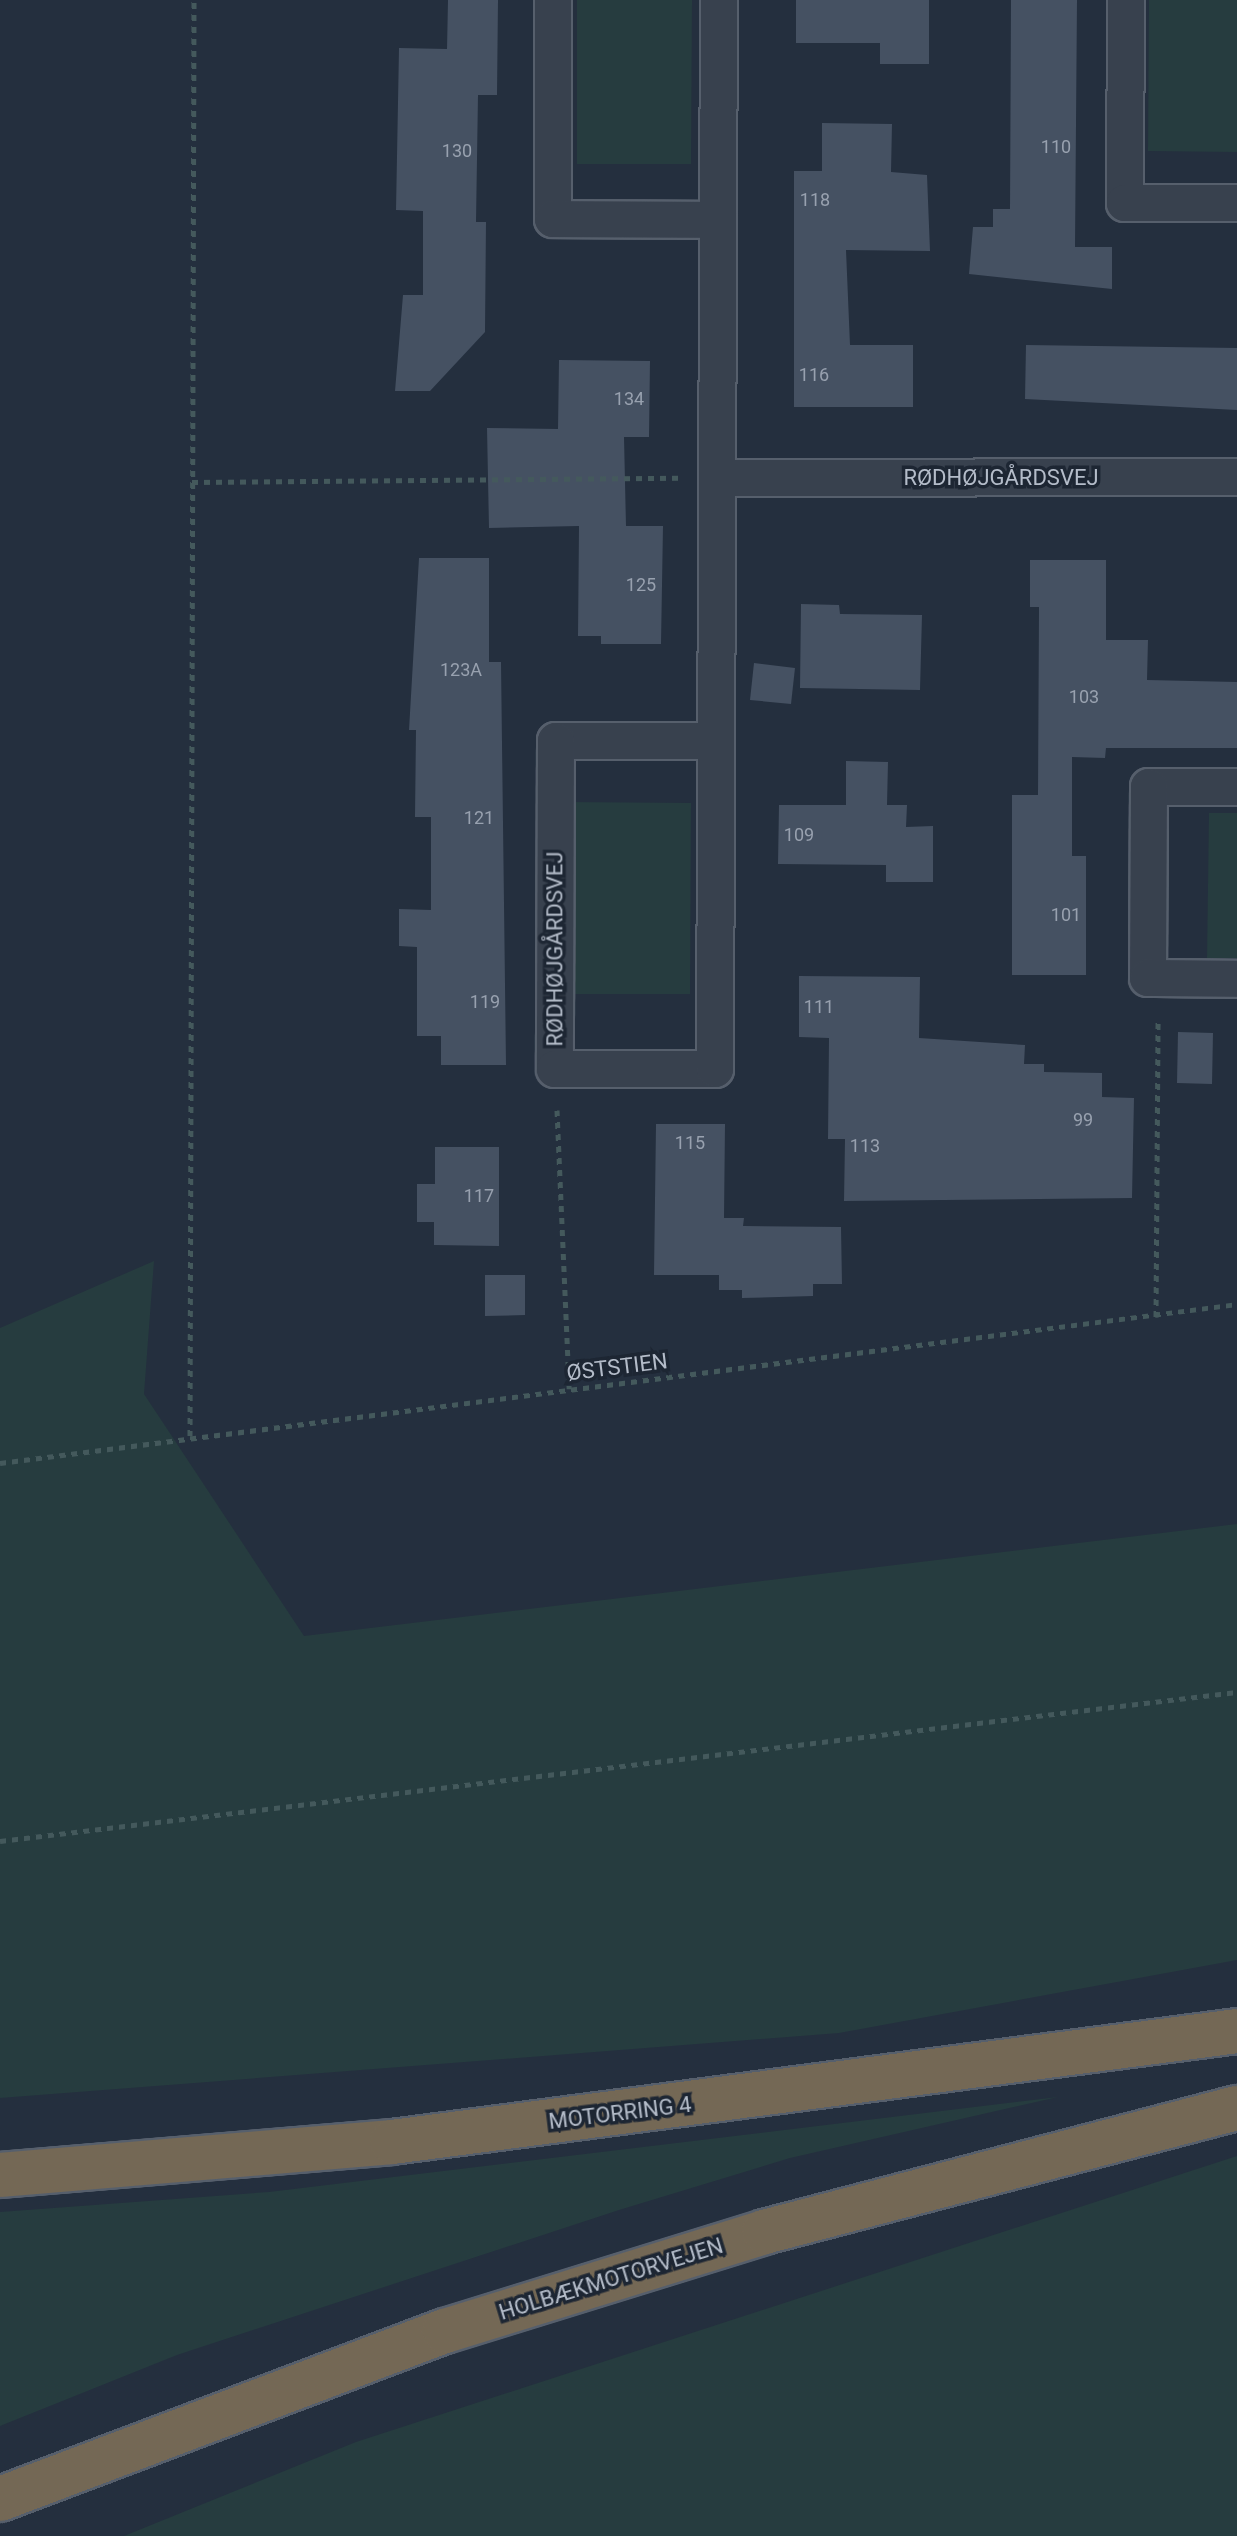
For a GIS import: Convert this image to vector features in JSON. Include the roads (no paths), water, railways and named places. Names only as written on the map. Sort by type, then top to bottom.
[{"type":"highway","name":"MOTORRING 4","points":[[0,2175],[392,2142],[1237,2031]]},
{"type":"highway","name":"HOLBÆKMOTORVEJEN","points":[[0,2499],[445,2331],[779,2228],[1237,2108]]},
{"type":"street","points":[[553,0],[553,219],[718,220]]},
{"type":"street","name":"RØDHØJGÅRDSVEJ","points":[[715,741],[556,741],[555,1069],[715,1069],[719,0]]},
{"type":"street","points":[[1126,0],[1125,203],[1237,203]]},
{"type":"street","name":"RØDHØJGÅRDSVEJ","points":[[717,478],[1237,477]]},
{"type":"street","points":[[1237,787],[1149,787],[1148,978],[1237,979]]}]
